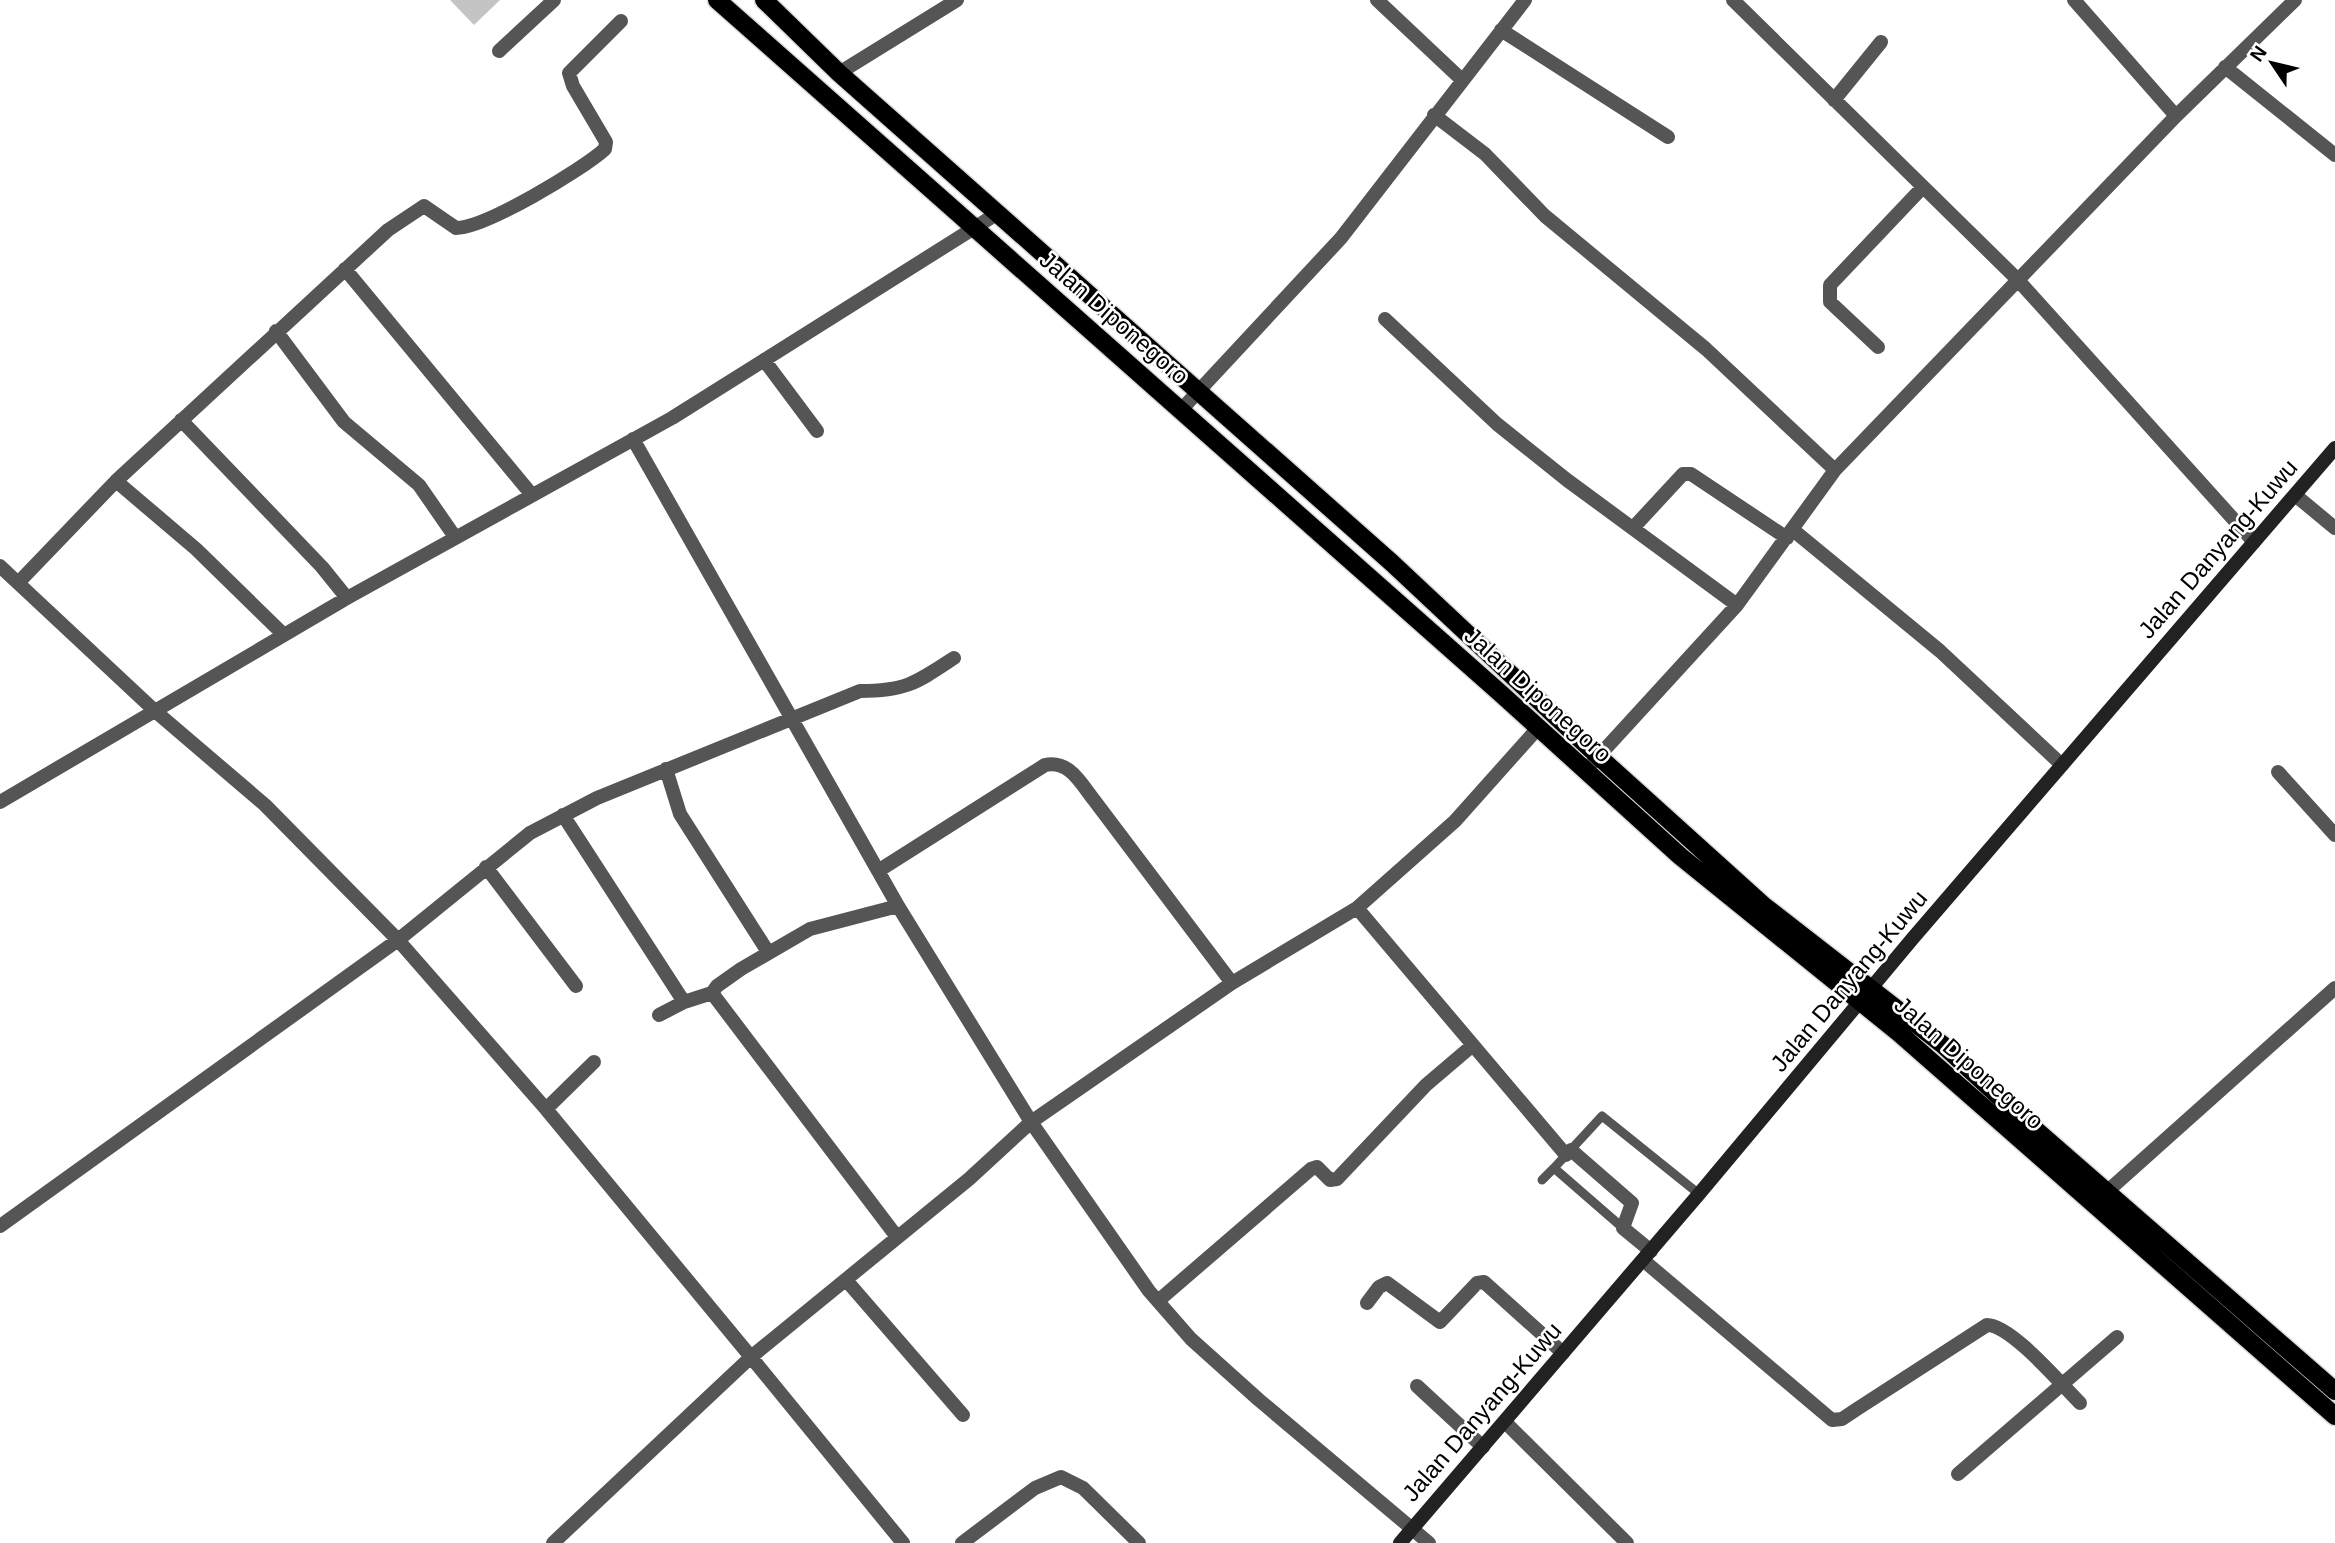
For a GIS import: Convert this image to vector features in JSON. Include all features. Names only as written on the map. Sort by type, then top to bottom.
[{"type":"main road","name":"Jalan Diponegoro","points":[[718,0],[1680,856],[1866,995],[1943,1045],[2335,1391]]},
{"type":"main road","name":"Jalan Diponegoro","points":[[764,0],[839,73],[1392,563],[1599,757],[1866,995],[2094,1204],[2335,1416]]},
{"type":"main road","name":"Jalan Danyang-Kuwu","points":[[1400,1543],[2335,448]]},
{"type":"street","points":[[499,51],[554,0]]},
{"type":"street","points":[[839,73],[957,0]]},
{"type":"street","points":[[1377,0],[1461,79]]},
{"type":"street","points":[[1181,410],[1341,238],[1461,79],[1525,0]]},
{"type":"street","points":[[1732,0],[2017,279],[2254,542]]},
{"type":"street","points":[[2074,0],[2176,116]]},
{"type":"street","points":[[1585,771],[1737,605],[1835,470],[2176,116],[2295,0]]},
{"type":"street","points":[[18,583],[116,481],[276,331],[345,269],[421,207],[432,209],[461,228],[534,195],[600,153],[606,142],[573,86],[569,73],[621,21]]},
{"type":"street","points":[[1501,30],[1668,137]]},
{"type":"street","points":[[1835,100],[1881,41]]},
{"type":"street","points":[[2225,67],[2335,155]]},
{"type":"street","points":[[1434,115],[1485,154],[1545,216],[1706,349],[1835,470]]},
{"type":"street","points":[[1878,347],[1830,302],[1830,285],[1923,187]]},
{"type":"street","points":[[0,802],[347,598],[633,439],[998,213]]},
{"type":"street","points":[[345,269],[532,495]]},
{"type":"street","points":[[1384,319],[1497,424],[1737,605]]},
{"type":"street","points":[[276,331],[344,422],[419,485],[455,537]]},
{"type":"street","points":[[764,360],[817,431]]},
{"type":"street","points":[[181,420],[323,567],[347,598]]},
{"type":"street","points":[[633,439],[898,906],[1031,1122],[1158,1301],[1191,1339],[1259,1400],[1429,1543]]},
{"type":"street","points":[[1633,528],[1683,474],[1691,474],[1790,534],[1940,651],[2062,765]]},
{"type":"street","points":[[116,481],[196,549],[283,635]]},
{"type":"street","points":[[2295,495],[2335,528]]},
{"type":"street","points":[[0,566],[155,711],[265,805],[398,940],[546,1109],[903,1543]]},
{"type":"street","points":[[0,1226],[398,940],[530,833],[563,815],[666,769],[860,691],[892,692],[917,683],[954,658]]},
{"type":"street","points":[[553,1543],[751,1357],[1031,1122],[1232,983],[1357,908],[1455,821],[1538,728]]},
{"type":"street","points":[[878,871],[1045,765],[1060,763],[1072,772],[1087,790],[1232,983]]},
{"type":"street","points":[[666,769],[680,814],[768,952]]},
{"type":"street","points":[[2278,772],[2335,835]]},
{"type":"street","points":[[563,815],[684,1002]]},
{"type":"street","points":[[486,867],[576,986]]},
{"type":"street","points":[[659,1015],[684,1002],[712,993],[717,986],[768,952],[810,929],[898,906]]},
{"type":"street","points":[[1357,908],[1568,1152],[1632,1203],[1623,1228],[1647,1255],[1832,1420],[1842,1419],[1987,1325],[1997,1325],[2080,1403]]},
{"type":"street","points":[[2094,1204],[2335,988]]},
{"type":"street","points":[[712,993],[897,1237]]},
{"type":"street","points":[[1158,1301],[1311,1169],[1317,1167],[1330,1181],[1337,1179],[1426,1085],[1473,1045]]},
{"type":"street","points":[[546,1109],[594,1062]]},
{"type":"street","points":[[846,1280],[963,1415]]},
{"type":"street","points":[[1367,1303],[1379,1287],[1387,1283],[1440,1322],[1477,1283],[1484,1282],[1563,1353]]},
{"type":"street","points":[[1958,1474],[2117,1337]]},
{"type":"street","points":[[1417,1386],[1483,1447]]},
{"type":"street","points":[[1505,1422],[1627,1543]]},
{"type":"street","points":[[962,1543],[1035,1488],[1061,1477],[1083,1488],[1139,1543]]},
{"type":"lane","points":[[1542,1180],[1602,1116],[1699,1194]]},
{"type":"lane","points":[[1554,1168],[1623,1228]]},
{"type":"building","points":[[450,0],[500,0],[474,25]]}]
